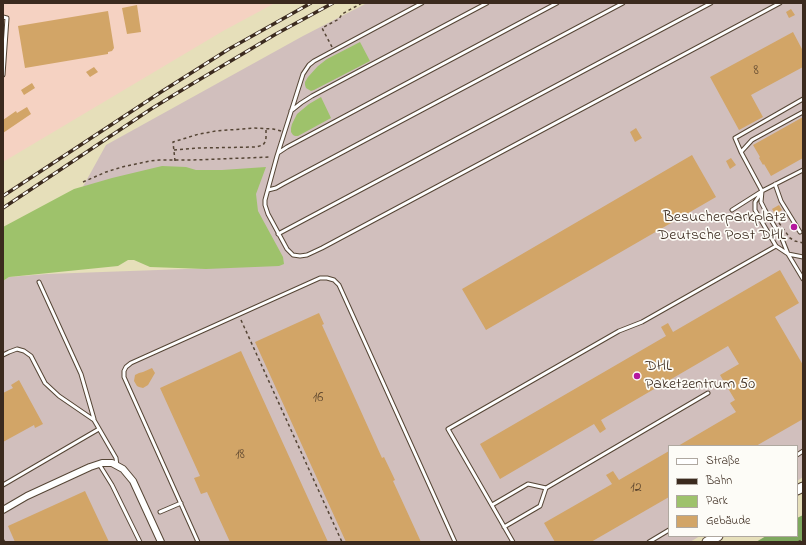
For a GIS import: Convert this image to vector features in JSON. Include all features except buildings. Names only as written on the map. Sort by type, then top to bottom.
[{"type":"main road","points":[[707,542],[716,537]]},
{"type":"street","points":[[3,510],[27,496],[90,467],[102,463],[112,463],[122,468],[133,481],[161,542]]},
{"type":"lane","points":[[422,3],[314,61],[306,68],[300,80],[265,200],[268,214],[278,234],[287,250],[293,255],[307,255],[780,3]]},
{"type":"lane","points":[[291,111],[312,96],[487,3]]},
{"type":"lane","points":[[278,155],[287,147],[557,3]]},
{"type":"lane","points":[[268,190],[276,188],[623,3]]},
{"type":"lane","points":[[278,234],[711,3]]},
{"type":"lane","points":[[3,17],[8,18],[3,75]]},
{"type":"lane","points":[[803,99],[735,138],[762,191],[761,202],[803,279]]},
{"type":"lane","points":[[741,152],[752,140],[803,112]]},
{"type":"lane","points":[[732,210],[762,191],[803,170]]},
{"type":"lane","points":[[776,184],[781,201],[800,232]]},
{"type":"lane","points":[[762,191],[755,202],[755,210],[776,246],[788,254],[803,257]]},
{"type":"lane","points":[[513,542],[448,429],[619,331],[642,322],[776,246]]},
{"type":"lane","points":[[198,542],[124,377],[124,371],[131,363],[320,278],[334,280],[339,285],[455,542]]},
{"type":"lane","points":[[39,282],[80,374],[94,420],[116,458],[117,466]]},
{"type":"lane","points":[[3,355],[17,349],[24,351],[31,356],[45,383],[59,396],[94,420]]},
{"type":"lane","points":[[504,527],[540,506],[546,488],[708,393]]},
{"type":"lane","points":[[3,485],[99,429]]},
{"type":"lane","points":[[99,464],[112,485],[140,542]]},
{"type":"lane","points":[[492,505],[528,484],[546,488]]},
{"type":"lane","points":[[160,512],[180,503]]},
{"type":"lane","points":[[649,542],[668,531]]},
{"type":"path","points":[[334,50],[322,28],[339,19],[342,14],[362,3]]},
{"type":"path","points":[[175,161],[173,142],[200,134],[216,131],[254,128],[274,129],[284,132]]},
{"type":"path","points":[[174,150],[256,147],[263,145],[265,142],[266,128]]},
{"type":"path","points":[[83,182],[106,172],[140,162],[278,155]]},
{"type":"path","points":[[777,219],[790,238],[803,243]]},
{"type":"path","points":[[239,315],[342,542]]},
{"type":"path","points":[[798,542],[803,539]]},
{"type":"shaded area","points":[[3,3],[275,3],[223,31],[3,162]]},
{"type":"shaded area","points":[[367,3],[803,3],[803,477],[798,480],[798,445],[668,445],[668,537],[698,537],[690,542],[3,542],[3,281],[9,277],[47,274],[241,267],[75,201],[106,145],[303,36]]},
{"type":"green space","points":[[360,42],[370,61],[314,90],[311,91],[306,88],[305,82],[318,66],[327,59]]},
{"type":"green space","points":[[321,97],[331,118],[298,136],[293,135],[291,128],[297,114],[309,104]]},
{"type":"green space","points":[[162,166],[186,167],[196,170],[266,167],[256,194],[258,211],[283,257],[284,264],[279,266],[206,269],[150,267],[134,260],[128,260],[118,266],[9,277],[3,281],[3,227],[74,189]]},
{"type":"green space","points":[[803,515],[803,542],[756,542],[764,537],[798,537],[798,518]]},
{"type":"railway","points":[[3,196],[229,49],[311,3]]},
{"type":"railway","points":[[3,208],[151,109],[276,34],[333,3]]},
{"type":"place","name":"Besucherparkplatz Deutsche Post DHL","points":[[794,227]]},
{"type":"place","name":"DHL Paketzentrum 50","points":[[637,376]]}]
